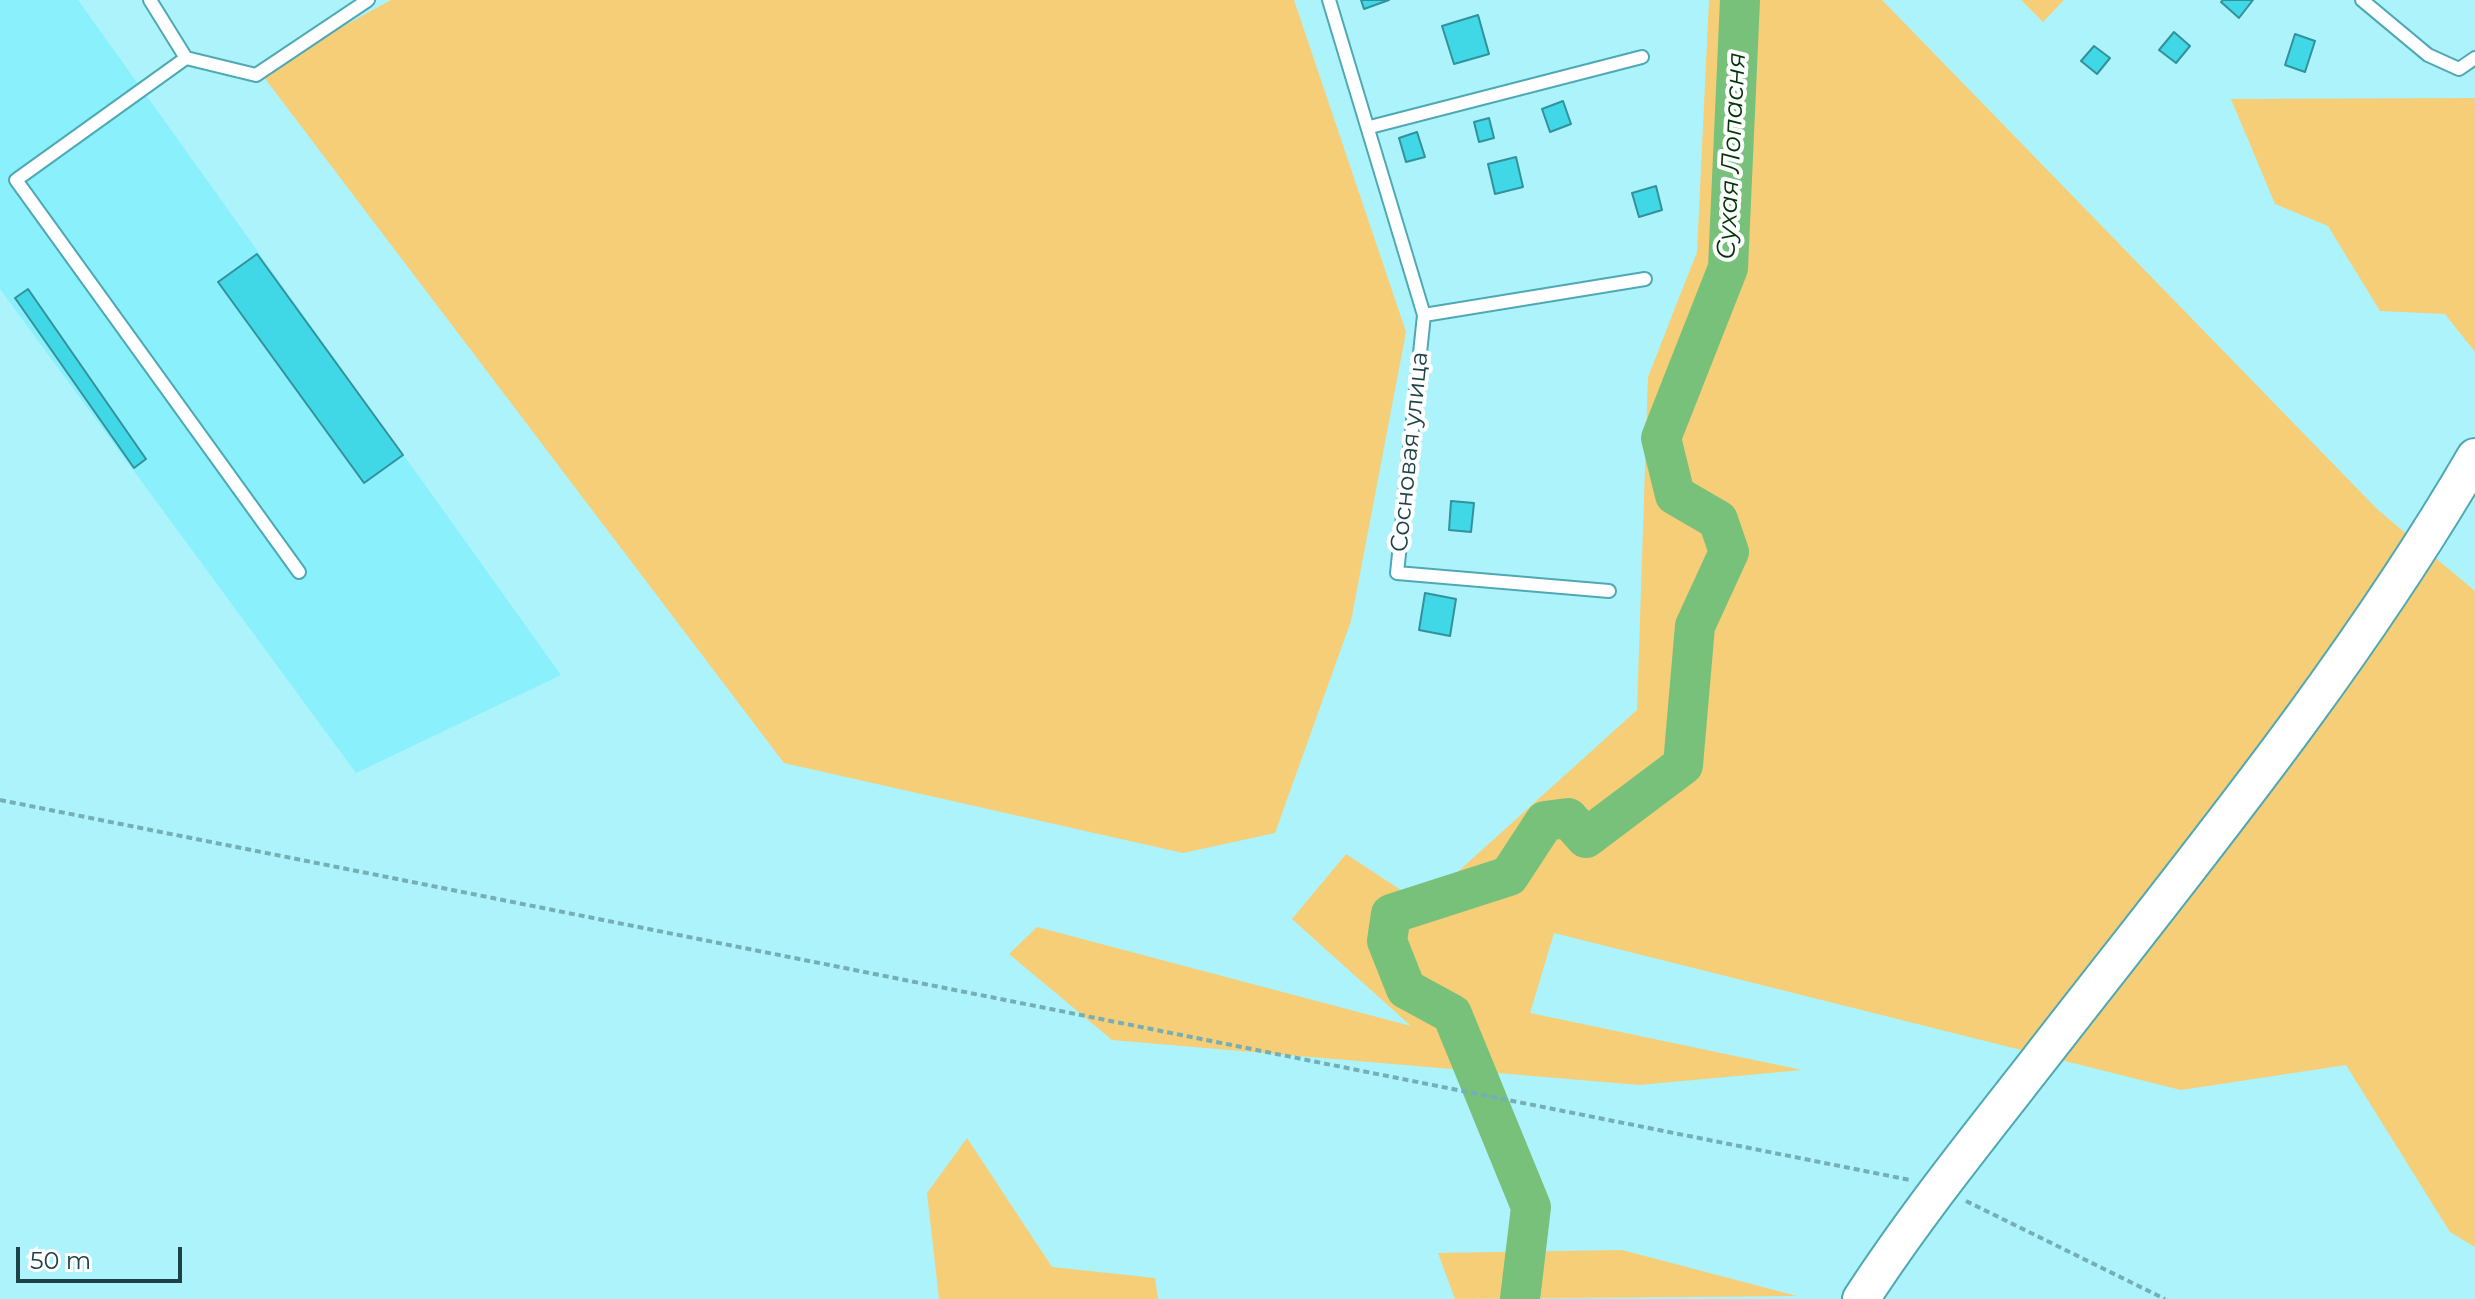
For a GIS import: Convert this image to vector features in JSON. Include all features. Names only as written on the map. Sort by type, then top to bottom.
[{"type":"street","points":[[1861,1299],[1940,1188],[2289,736],[2471,472]]},
{"type":"lane","points":[[150,0],[186,58],[256,75],[368,0]]},
{"type":"lane","name":"Сосновая улица","points":[[1329,0],[1370,127],[1424,315],[1397,573],[1609,591]]},
{"type":"lane","points":[[2362,0],[2428,55],[2459,69],[2475,58]]},
{"type":"lane","points":[[1370,127],[1642,57]]},
{"type":"lane","points":[[186,58],[16,180],[299,572]]},
{"type":"lane","points":[[1424,315],[1645,279]]},
{"type":"path","points":[[0,800],[1868,1169],[1940,1188],[2165,1299]]},
{"type":"shaded area","points":[[0,0],[78,0],[561,675],[356,773],[0,289]]},
{"type":"shaded area","points":[[391,0],[1294,0],[1406,332],[1351,621],[1275,833],[1183,853],[784,763],[260,72]]},
{"type":"shaded area","points":[[1709,0],[1882,0],[2378,510],[2475,591],[2475,1247],[2450,1232],[2346,1065],[2181,1090],[1554,933],[1530,1013],[1802,1070],[1639,1085],[1112,1040],[1009,954],[1037,927],[1411,1026],[1292,919],[1346,854],[1422,904],[1637,710],[1648,377],[1697,252]]},
{"type":"shaded area","points":[[2021,0],[2064,0],[2043,22]]},
{"type":"shaded area","points":[[2475,98],[2475,352],[2445,314],[2380,311],[2328,226],[2275,204],[2231,99]]},
{"type":"shaded area","points":[[967,1138],[1052,1267],[1155,1278],[1158,1299],[939,1299],[927,1193]]},
{"type":"shaded area","points":[[1622,1250],[1797,1296],[1455,1299],[1438,1253]]},
{"type":"building","points":[[1361,0],[1389,0],[1364,9]]},
{"type":"building","points":[[2253,0],[2239,18],[2221,2]]},
{"type":"building","points":[[1478,15],[1489,54],[1454,64],[1442,26]]},
{"type":"building","points":[[2174,32],[2190,46],[2176,63],[2159,50]]},
{"type":"building","points":[[2295,34],[2315,41],[2305,72],[2285,65]]},
{"type":"building","points":[[2094,46],[2110,58],[2097,74],[2081,61]]},
{"type":"building","points":[[1563,101],[1571,124],[1550,132],[1542,109]]},
{"type":"building","points":[[1489,118],[1494,138],[1479,142],[1474,122]]},
{"type":"building","points":[[1417,132],[1425,157],[1406,162],[1399,138]]},
{"type":"building","points":[[1516,157],[1523,187],[1495,194],[1488,164]]},
{"type":"building","points":[[1656,186],[1662,210],[1639,217],[1632,193]]},
{"type":"building","points":[[257,254],[403,455],[364,483],[218,282]]},
{"type":"building","points":[[28,289],[146,459],[134,468],[15,298]]},
{"type":"building","points":[[1451,501],[1474,503],[1471,532],[1449,530]]},
{"type":"building","points":[[1425,593],[1456,599],[1450,636],[1419,630]]},
{"type":"waterway","name":"Сухая Лопасня","points":[[1520,1299],[1531,1207],[1452,1014],[1406,989],[1387,941],[1391,914],[1509,876],[1545,821],[1568,818],[1586,838],[1683,765],[1695,626],[1729,552],[1718,520],[1675,495],[1661,438],[1728,268],[1740,0]]}]
